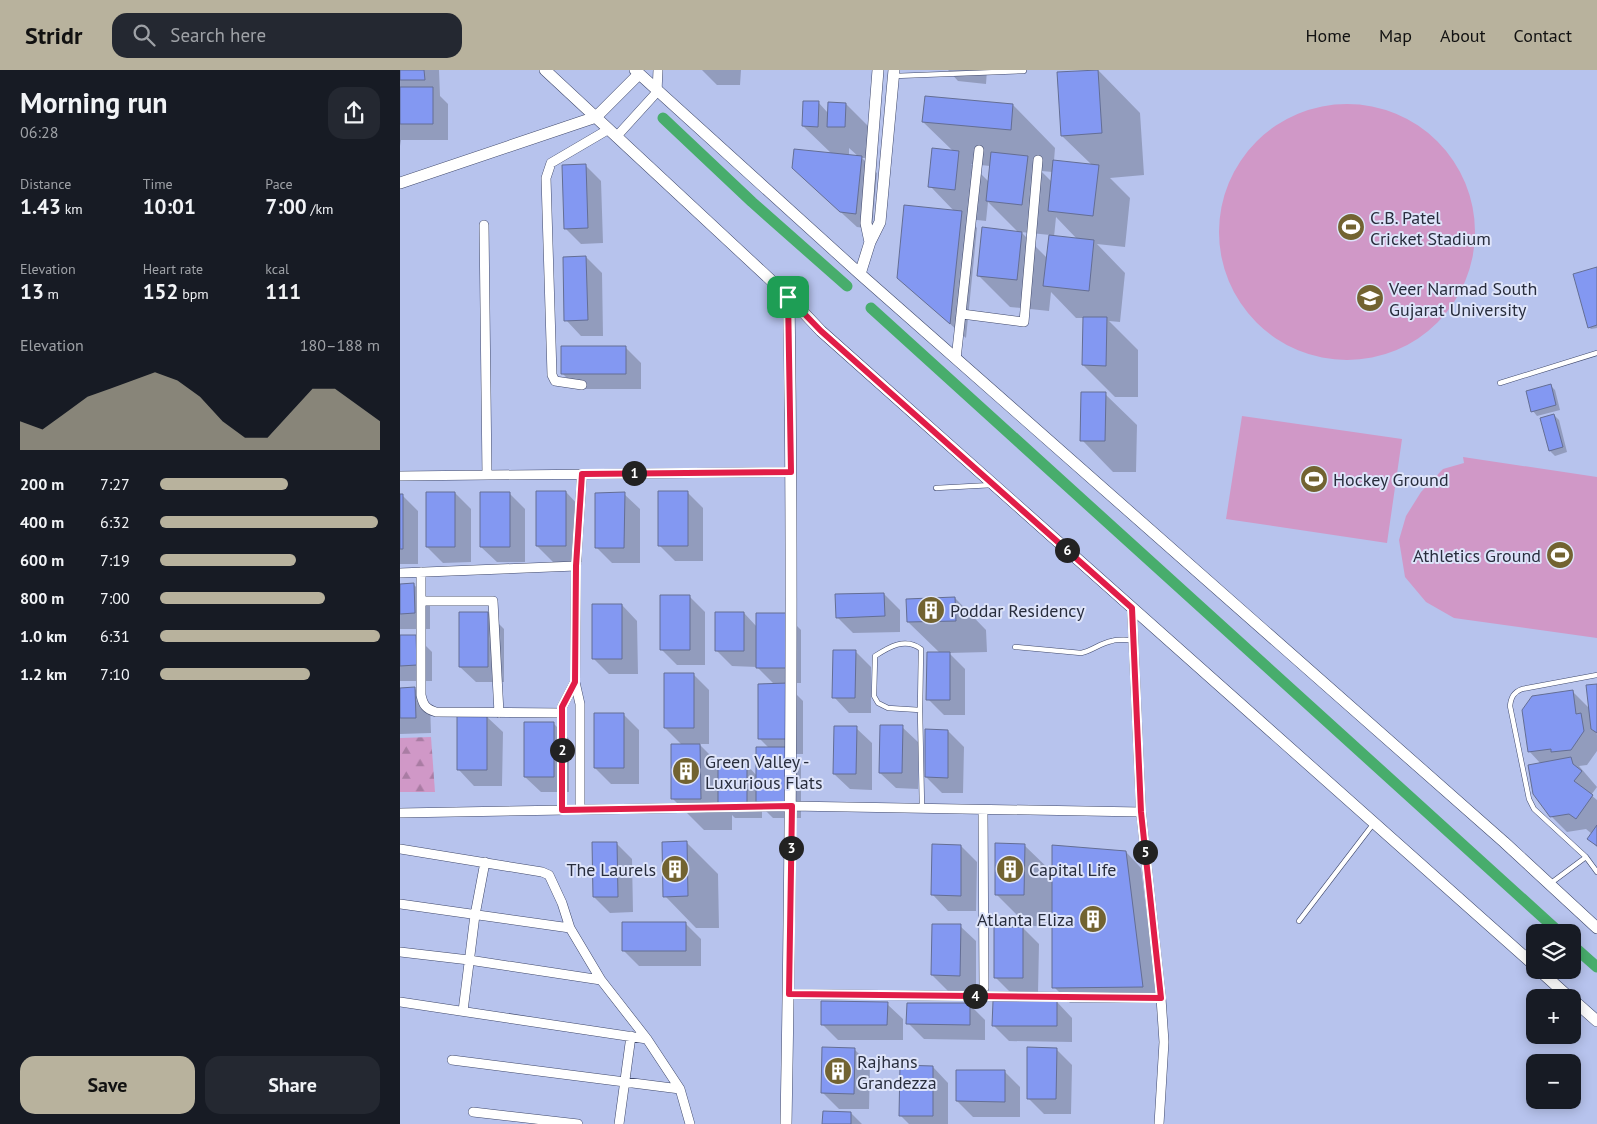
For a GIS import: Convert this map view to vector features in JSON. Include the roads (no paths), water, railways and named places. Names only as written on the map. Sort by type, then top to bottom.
[{"type":"street","points":[[545,70],[788,297],[821,331],[1526,958]]},
{"type":"street","points":[[582,385],[554,381],[552,375],[546,178],[551,163],[613,133],[658,92],[658,70]]},
{"type":"street","points":[[870,242],[866,223],[878,70]]},
{"type":"street","points":[[400,182],[596,116],[637,72],[860,274],[1504,842],[1597,928]]},
{"type":"street","points":[[860,274],[870,242],[880,222],[894,73]]},
{"type":"street","points":[[956,359],[979,150]]},
{"type":"street","points":[[962,314],[1024,322],[1038,160]]},
{"type":"street","points":[[484,225],[487,475]]},
{"type":"street","points":[[786,1124],[792,806],[791,472],[788,297]]},
{"type":"street","points":[[400,476],[791,472]]},
{"type":"street","points":[[580,810],[580,704],[575,682],[576,566],[582,474]]},
{"type":"street","points":[[400,573],[576,566]]},
{"type":"street","points":[[421,572],[421,695],[423,704],[429,710],[436,712],[562,713]]},
{"type":"street","points":[[421,601],[493,601],[499,713]]},
{"type":"street","points":[[1132,608],[1141,812],[1164,1042],[1159,1124]]},
{"type":"street","points":[[562,810],[562,707],[575,682]]},
{"type":"street","points":[[400,812],[792,806],[1141,812]]},
{"type":"street","points":[[983,810],[984,988]]},
{"type":"street","points":[[400,849],[485,862],[542,872],[549,875],[570,928],[601,980],[647,1039],[680,1089],[690,1124]]},
{"type":"street","points":[[463,1011],[475,915],[485,862]]},
{"type":"street","points":[[400,904],[570,928]]},
{"type":"street","points":[[400,952],[469,960],[601,980]]},
{"type":"street","points":[[1550,979],[1562,989]]},
{"type":"street","points":[[789,994],[1161,998]]},
{"type":"street","points":[[400,1002],[647,1039]]},
{"type":"street","points":[[1581,1006],[1597,1021]]},
{"type":"street","points":[[619,1124],[630,1036]]},
{"type":"street","points":[[452,1060],[680,1089]]},
{"type":"street","points":[[473,1112],[578,1124]]},
{"type":"lane","points":[[894,73],[1024,71]]},
{"type":"lane","points":[[1500,383],[1597,353]]},
{"type":"lane","points":[[936,488],[994,485]]},
{"type":"lane","points":[[1015,647],[1081,653],[1089,652],[1112,640],[1133,640]]},
{"type":"lane","points":[[920,710],[888,708],[878,703],[874,696],[875,656],[894,644],[916,645],[921,649],[922,808]]},
{"type":"lane","points":[[1597,675],[1522,689],[1511,698],[1510,706],[1529,799],[1534,809],[1586,857],[1597,872]]},
{"type":"lane","points":[[1299,921],[1374,823]]},
{"type":"lane","points":[[1549,884],[1586,857]]},
{"type":"waterway","points":[[663,118],[752,202],[847,286]]},
{"type":"waterway","points":[[871,308],[1550,924]]},
{"type":"waterway","points":[[1581,953],[1597,967]]},
{"type":"place","name":"C.B. Patel Cricket Stadium","points":[[1351,227]]},
{"type":"place","name":"Veer Narmad South Gujarat University","points":[[1370,298]]},
{"type":"place","name":"Hockey Ground","points":[[1314,479]]},
{"type":"place","name":"Athletics Ground","points":[[1560,555]]},
{"type":"place","name":"Poddar Residency","points":[[931,610]]},
{"type":"place","name":"Green Valley - Luxurious Flats","points":[[686,771]]},
{"type":"place","name":"The Laurels","points":[[675,869]]},
{"type":"place","name":"Capital Life","points":[[1010,869]]},
{"type":"place","name":"Atlanta Eliza","points":[[1093,919]]},
{"type":"place","name":"Rajhans Grandezza","points":[[838,1071]]}]
